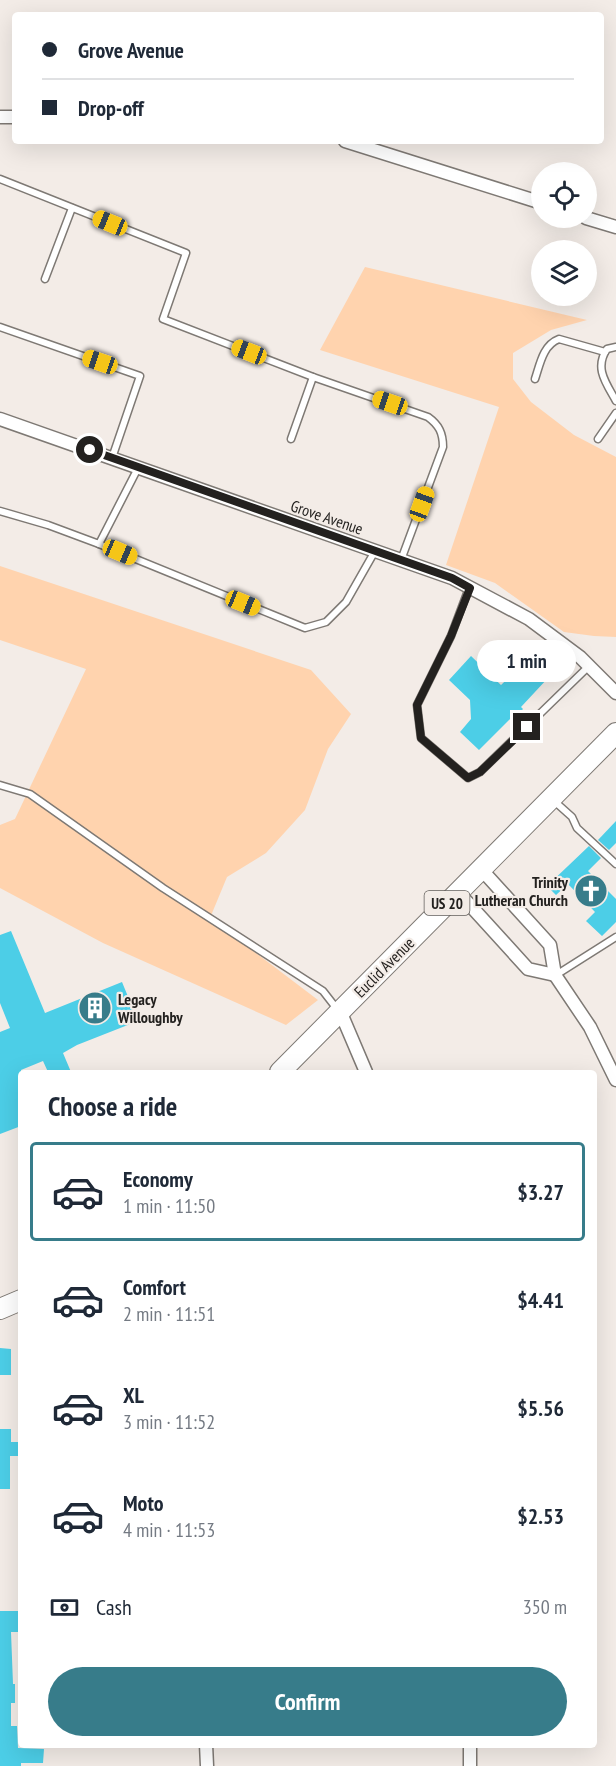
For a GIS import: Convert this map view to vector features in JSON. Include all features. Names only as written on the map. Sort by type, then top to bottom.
[{"type":"main road","name":"Euclid Avenue","points":[[282,1070],[616,734]]},
{"type":"main road","points":[[0,1309],[18,1301]]},
{"type":"street","points":[[354,144],[531,200]]},
{"type":"street","points":[[597,221],[616,227]]},
{"type":"street","name":"Grove Avenue","points":[[0,419],[452,578],[529,619],[580,657],[616,693]]},
{"type":"street","points":[[481,869],[550,945],[555,975],[590,1027],[616,1080]]},
{"type":"street","points":[[458,892],[528,969],[555,975]]},
{"type":"street","points":[[339,1011],[365,1070]]},
{"type":"street","points":[[207,1748],[207,1766]]},
{"type":"street","points":[[470,1748],[470,1766]]},
{"type":"lane","points":[[0,179],[186,253],[163,319],[313,377],[428,417],[437,423],[443,439],[442,447],[401,560]]},
{"type":"lane","points":[[45,279],[72,208]]},
{"type":"lane","points":[[0,327],[140,376],[112,458]]},
{"type":"lane","points":[[535,379],[548,345],[559,339],[605,352]]},
{"type":"lane","points":[[616,347],[605,352],[602,357],[601,370],[616,401]]},
{"type":"lane","points":[[291,439],[313,377]]},
{"type":"lane","points":[[598,439],[616,413]]},
{"type":"lane","points":[[99,544],[138,468]]},
{"type":"lane","points":[[0,511],[48,525],[99,544],[305,628],[326,622],[346,602],[375,551]]},
{"type":"lane","points":[[470,588],[451,636],[417,705],[421,738],[468,778],[480,772],[589,666]]},
{"type":"lane","points":[[0,785],[30,794],[163,888],[323,991],[339,1011]]},
{"type":"lane","points":[[551,798],[572,817],[576,828],[616,864]]},
{"type":"lane","points":[[555,975],[616,937]]},
{"type":"shaded area","points":[[365,267],[587,320],[551,330],[513,353],[513,379],[531,402],[574,435],[616,457],[616,637],[564,632],[495,583],[446,565],[499,407],[320,350]]},
{"type":"shaded area","points":[[0,566],[311,670],[351,714],[328,749],[305,810],[266,853],[227,877],[210,918],[318,1000],[286,1025],[103,943],[0,888],[0,825],[15,819],[86,669],[0,640]]},
{"type":"building","points":[[471,656],[501,685],[529,661],[548,678],[521,707],[523,709],[513,720],[511,718],[479,750],[460,732],[471,719],[470,700],[449,680]]},
{"type":"building","points":[[616,821],[616,843],[609,850],[598,840]]},
{"type":"building","name":"Trinity Lutheran Church","points":[[589,846],[601,858],[588,871],[616,899],[616,922],[602,936],[586,921],[595,912],[568,884],[556,895],[547,886]]},
{"type":"building","name":"Legacy Willoughby","points":[[11,931],[45,1013],[122,982],[138,1021],[77,1045],[63,1053],[70,1070],[47,1070],[43,1061],[18,1070],[18,1127],[0,1134],[0,1032],[10,1028],[0,1003],[0,935]]},
{"type":"building","points":[[0,1348],[11,1349],[11,1375],[0,1375]]},
{"type":"building","points":[[0,1429],[11,1429],[11,1442],[18,1442],[18,1456],[10,1456],[10,1489],[0,1489]]},
{"type":"building","points":[[0,1611],[18,1611],[18,1632],[11,1632],[15,1703],[11,1703],[11,1726],[17,1726],[18,1748],[44,1749],[43,1763],[0,1766]]},
{"type":"place","name":"Trinity Lutheran Church","points":[[591,891]]},
{"type":"place","name":"Legacy Willoughby","points":[[95,1008]]},
{"type":"route","points":[[90,450],[452,578],[470,588],[451,636],[417,705],[421,738],[468,778],[480,772],[527,727]]}]
